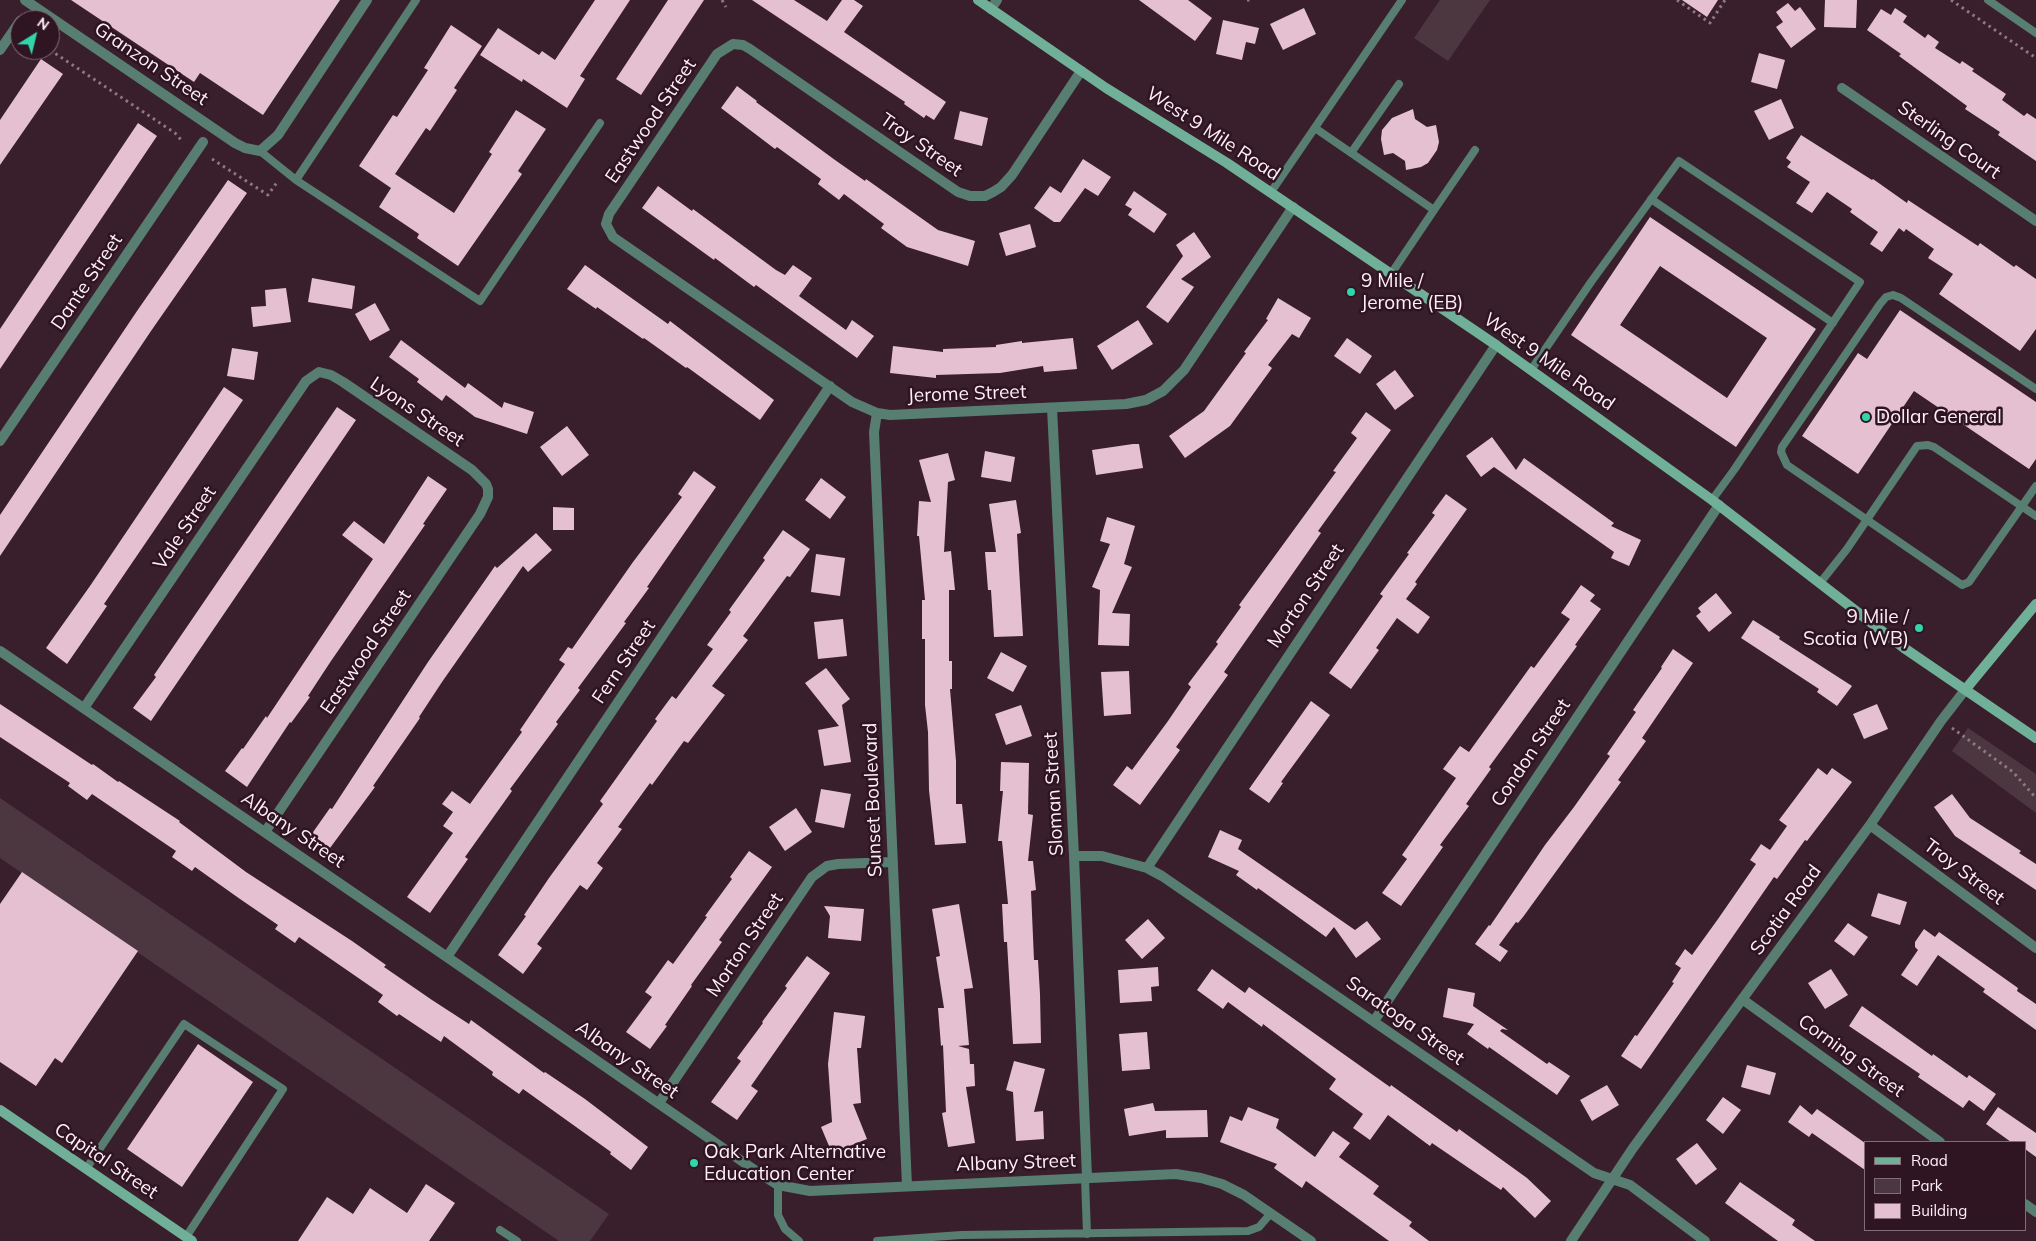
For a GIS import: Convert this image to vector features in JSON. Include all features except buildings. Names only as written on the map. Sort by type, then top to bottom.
[{"type":"main road","name":"West 9 Mile Road","points":[[978,0],[1081,71],[1271,192],[1532,370],[1715,503],[1904,648],[2036,738]]},
{"type":"main road","name":"Scotia Road","points":[[1966,690],[2036,604]]},
{"type":"main road","name":"Capital Street","points":[[0,1110],[189,1239]]},
{"type":"street","name":"Granzon Street","points":[[25,0],[235,143],[245,148],[260,150]]},
{"type":"street","points":[[260,150],[278,135],[368,0]]},
{"type":"street","points":[[991,9],[997,0]]},
{"type":"street","points":[[0,50],[10,36]]},
{"type":"street","name":"Troy Street","points":[[733,44],[743,45],[750,49],[958,192],[970,196],[985,196],[994,192],[1012,175],[1081,71]]},
{"type":"street","name":"Eastwood Street","points":[[606,224],[609,214],[717,54],[733,44]]},
{"type":"street","name":"Sterling Court","points":[[1842,88],[2036,221]]},
{"type":"street","name":"Dante Street","points":[[0,442],[203,142]]},
{"type":"street","name":"Jerome Street","points":[[606,224],[614,237],[858,405],[877,413],[890,415],[1126,404],[1146,400],[1163,391],[1184,370],[1293,207]]},
{"type":"street","name":"Morton Street","points":[[1147,868],[1496,345]]},
{"type":"street","name":"Lyons Street","points":[[319,372],[331,375],[343,382],[472,470],[480,477],[488,489]]},
{"type":"street","name":"Vale Street","points":[[84,708],[306,381],[319,372]]},
{"type":"street","name":"Fern Street","points":[[447,957],[830,386]]},
{"type":"street","name":"Sloman Street","points":[[1052,408],[1074,856],[1086,1178]]},
{"type":"street","name":"Sunset Boulevard","points":[[877,413],[874,432],[907,1186]]},
{"type":"street","name":"Eastwood Street","points":[[265,832],[480,514],[488,497],[488,489]]},
{"type":"street","name":"Condon Street","points":[[1374,1021],[1715,503]]},
{"type":"street","name":"Albany Street","points":[[0,651],[778,1185],[810,1190],[1176,1174],[1222,1184],[1244,1195],[1311,1241]]},
{"type":"street","name":"Scotia Road","points":[[1571,1241],[1633,1148],[1870,825],[1941,721],[1966,690]]},
{"type":"street","name":"Troy Street","points":[[1870,825],[2036,948]]},
{"type":"street","name":"Saratoga Street","points":[[1074,856],[1102,856],[1147,868],[1172,882],[1594,1173],[1630,1185],[1705,1241]]},
{"type":"street","name":"Morton Street","points":[[659,1104],[812,877],[827,866],[893,862]]},
{"type":"street","name":"Corning Street","points":[[1742,999],[1939,1141]]},
{"type":"lane","points":[[296,180],[416,0]]},
{"type":"lane","points":[[1271,192],[1402,0]]},
{"type":"lane","points":[[1988,0],[2036,33]]},
{"type":"lane","points":[[1351,153],[1399,84]]},
{"type":"lane","points":[[260,150],[296,180],[480,302],[600,123]]},
{"type":"lane","points":[[1315,128],[1434,210]]},
{"type":"lane","points":[[1391,274],[1474,150]]},
{"type":"lane","points":[[1532,370],[1590,282],[1679,161],[1860,282],[1734,470],[1715,503]]},
{"type":"lane","points":[[1651,199],[1833,323]]},
{"type":"lane","points":[[2036,389],[1901,298],[1893,295],[1886,297],[1782,446],[1781,452],[1787,465],[1962,585],[1969,582],[2036,486]]},
{"type":"lane","points":[[1820,583],[1867,520],[1917,446],[1928,445],[1934,447],[2036,516]]},
{"type":"lane","points":[[86,1168],[184,1024],[282,1089],[189,1239]]},
{"type":"lane","points":[[1086,1178],[1087,1234]]},
{"type":"lane","points":[[778,1185],[778,1216],[785,1229],[799,1241]]},
{"type":"lane","points":[[877,1241],[961,1235],[1069,1232],[1087,1234],[1248,1231],[1259,1227],[1271,1213]]},
{"type":"lane","points":[[500,1230],[517,1241]]},
{"type":"path","points":[[722,0],[726,7]]},
{"type":"path","points":[[1247,0],[1253,0]]},
{"type":"path","points":[[1677,0],[1710,23],[1725,0]]},
{"type":"path","points":[[1951,0],[2036,58]]},
{"type":"path","points":[[60,57],[175,133],[182,141]]},
{"type":"path","points":[[212,159],[268,196],[279,180]]},
{"type":"path","points":[[1956,731],[2013,772],[2036,798]]},
{"type":"green space","points":[[1440,0],[1490,0],[1448,61],[1414,38]]},
{"type":"green space","points":[[1968,728],[2036,774],[2036,813],[1952,751]]},
{"type":"green space","points":[[0,798],[609,1214],[590,1241],[559,1241],[0,858]]},
{"type":"place","name":"9 Mile / Jerome (EB)","points":[[1351,292]]},
{"type":"place","name":"Dollar General","points":[[1866,417]]},
{"type":"place","name":"9 Mile / Scotia (WB)","points":[[1919,628]]},
{"type":"place","name":"Oak Park Alternative Education Center","points":[[694,1163]]}]
